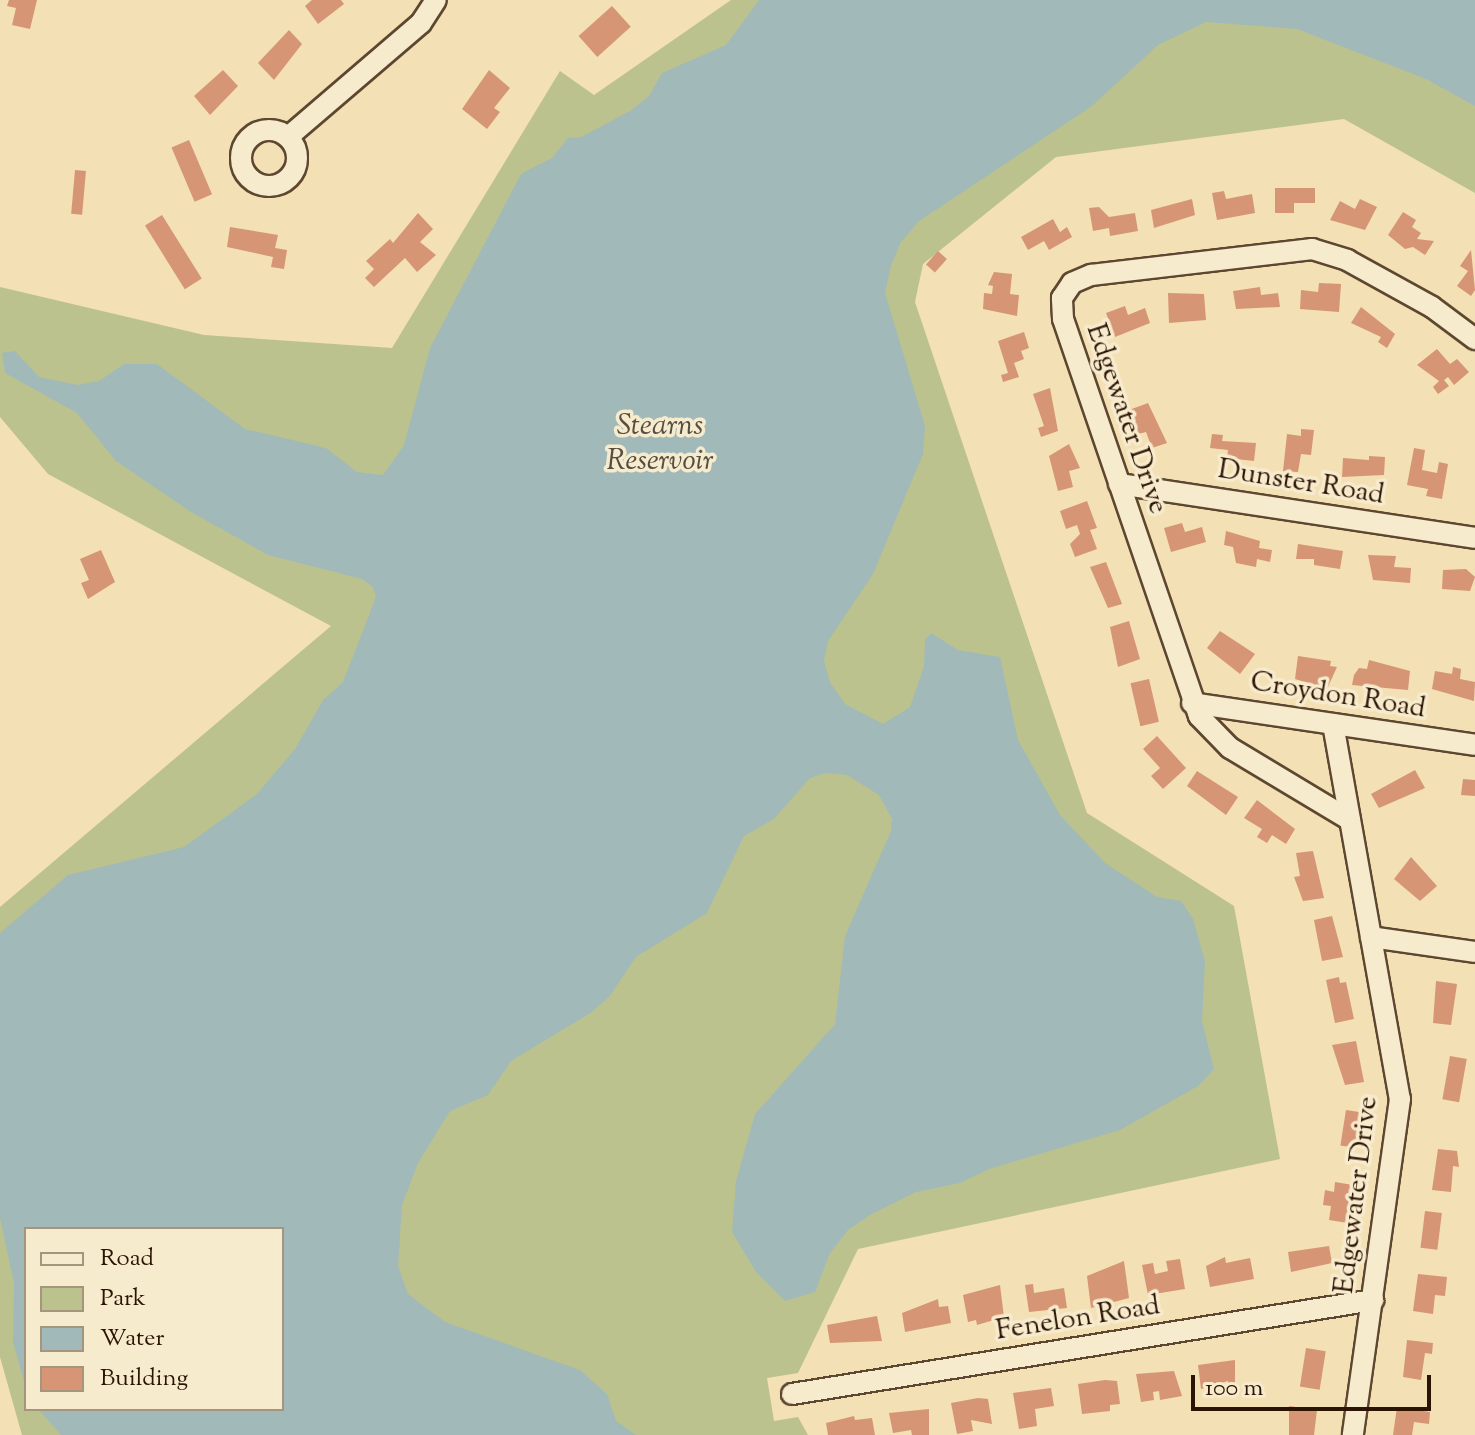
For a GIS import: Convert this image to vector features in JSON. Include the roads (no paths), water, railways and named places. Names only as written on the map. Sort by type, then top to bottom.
[{"type":"street","points":[[288,137],[421,23],[436,0]]},
{"type":"street","name":"Edgewater Drive","points":[[1350,820],[1230,748],[1208,728],[1192,703],[1061,309],[1066,289],[1082,278],[1312,249],[1347,260],[1420,300],[1475,339]]},
{"type":"street","name":"Dunster Road","points":[[1119,484],[1475,538]]},
{"type":"street","name":"Croydon Road","points":[[1192,703],[1475,745]]},
{"type":"street","name":"Edgewater Drive","points":[[1333,724],[1400,1099],[1353,1435]]},
{"type":"street","points":[[1371,937],[1475,952]]},
{"type":"street","name":"Fenelon Road","points":[[792,1394],[1373,1300]]},
{"type":"water","name":"Stearns Reservoir","points":[[759,0],[1475,0],[1475,106],[1426,79],[1297,29],[1206,22],[1158,45],[1092,106],[919,221],[901,242],[891,265],[885,293],[925,426],[923,454],[873,574],[828,641],[824,661],[830,682],[845,704],[883,724],[910,707],[924,666],[925,640],[931,633],[958,650],[1000,657],[1018,740],[1060,815],[1105,863],[1157,897],[1181,901],[1193,919],[1205,961],[1202,1021],[1214,1069],[1198,1086],[1120,1130],[989,1169],[960,1183],[916,1192],[870,1215],[848,1230],[830,1253],[815,1292],[785,1301],[756,1272],[732,1232],[736,1181],[755,1114],[835,1024],[845,936],[891,831],[892,819],[879,795],[847,775],[825,773],[810,778],[774,819],[744,836],[707,913],[636,957],[609,997],[592,1012],[511,1061],[488,1095],[450,1111],[418,1163],[402,1205],[398,1266],[408,1294],[445,1322],[580,1370],[607,1394],[616,1421],[636,1435],[61,1435],[40,1411],[284,1411],[284,1227],[24,1227],[24,1382],[13,1342],[14,1283],[0,1218],[0,933],[68,875],[184,847],[257,794],[295,749],[323,700],[343,682],[376,597],[373,587],[362,579],[268,555],[191,512],[116,461],[77,413],[5,373],[2,353],[15,351],[39,377],[78,385],[99,381],[124,364],[157,364],[245,429],[326,448],[357,472],[383,475],[404,445],[430,348],[521,174],[552,158],[568,138],[581,137],[630,111],[649,96],[662,73],[726,45]]}]
